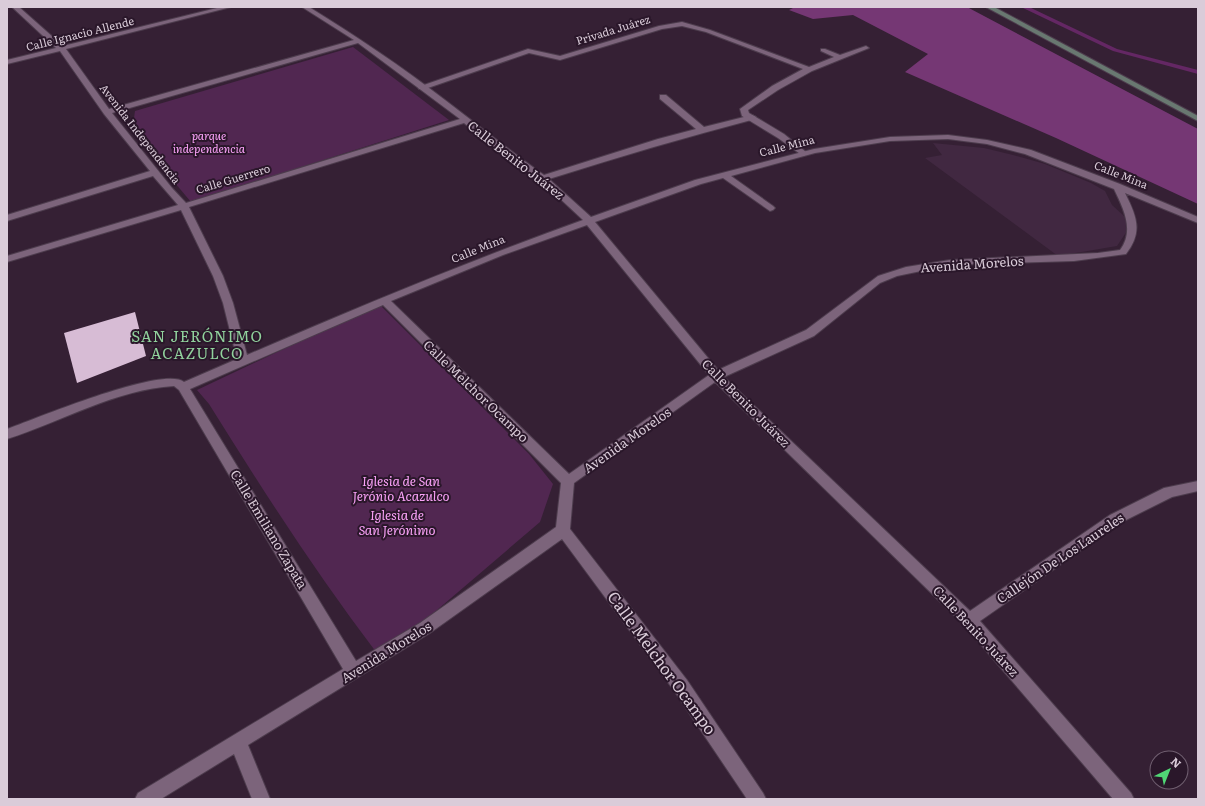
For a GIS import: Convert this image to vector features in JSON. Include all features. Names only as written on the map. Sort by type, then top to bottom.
[{"type":"main road","points":[[989,7],[1198,119]]},
{"type":"street","name":"Avenida Independencia","points":[[15,7],[62,49],[107,112],[184,206],[218,276],[228,303],[243,361]]},
{"type":"street","name":"Calle Ignacio Allende","points":[[7,62],[228,7]]},
{"type":"street","name":"Calle Benito Juárez","points":[[305,7],[359,41],[422,87],[498,146],[544,178],[589,221],[716,376],[969,620],[1125,799]]},
{"type":"street","name":"Privada Juárez","points":[[422,87],[528,51],[538,52],[554,58],[560,58],[661,27],[682,24],[708,31],[809,69]]},
{"type":"street","points":[[107,112],[359,41]]},
{"type":"street","points":[[802,154],[781,136],[744,112],[746,107],[809,69],[866,48]]},
{"type":"street","points":[[823,50],[839,57]]},
{"type":"street","points":[[664,97],[703,131]]},
{"type":"street","points":[[544,178],[661,141],[752,117]]},
{"type":"street","name":"Calle Guerrero","points":[[7,259],[465,120]]},
{"type":"street","name":"Calle Mina","points":[[183,387],[500,253],[698,182],[802,154],[890,140],[948,137],[987,142],[1028,152],[1117,186],[1198,220]]},
{"type":"street","points":[[7,218],[156,172]]},
{"type":"street","points":[[724,175],[770,208]]},
{"type":"street","name":"Avenida Morelos","points":[[568,481],[716,376],[810,333],[876,281],[888,274],[903,269],[968,261],[1098,257],[1123,252],[1130,242],[1132,228],[1124,201],[1117,186]]},
{"type":"street","name":"Calle Melchor Ocampo","points":[[387,300],[568,481]]},
{"type":"street","points":[[7,434],[119,393],[157,383],[177,382],[183,387]]},
{"type":"street","name":"Calle Emiliano Zapata","points":[[183,387],[354,672]]},
{"type":"street","points":[[563,530],[568,481]]},
{"type":"street","name":"Callejón De Los Laureles","points":[[969,620],[1115,519],[1169,492],[1198,486]]},
{"type":"street","name":"Avenida Morelos","points":[[144,799],[425,628],[563,530]]},
{"type":"street","name":"Calle Melchor Ocampo","points":[[563,530],[681,686],[757,799]]},
{"type":"street","points":[[238,743],[261,799]]},
{"type":"shaded area","points":[[795,7],[967,7],[1198,129],[1198,204],[1056,138],[905,72],[928,54],[853,15],[813,19],[789,10]]},
{"type":"shaded area","points":[[933,143],[984,148],[1013,155],[1045,164],[1091,183],[1105,191],[1112,205],[1124,216],[1129,228],[1117,246],[1058,256],[925,158],[942,155]]},
{"type":"green space","name":"parque independencia","points":[[353,47],[449,120],[191,202],[132,132],[135,111]]},
{"type":"green space","name":"Iglesia de San Jerónio Acazulco","points":[[379,304],[529,454],[553,484],[540,522],[430,616],[376,652],[311,561],[269,499],[209,404],[197,390]]},
{"type":"building","points":[[135,312],[146,356],[77,383],[64,333]]},
{"type":"waterway","points":[[1024,7],[1115,50],[1198,72]]},
{"type":"district","name":"SAN JERÓNIMO ACAZULCO","points":[[197,346]]},
{"type":"park label","name":"Iglesia de San Jerónimo","points":[[397,522]]}]
